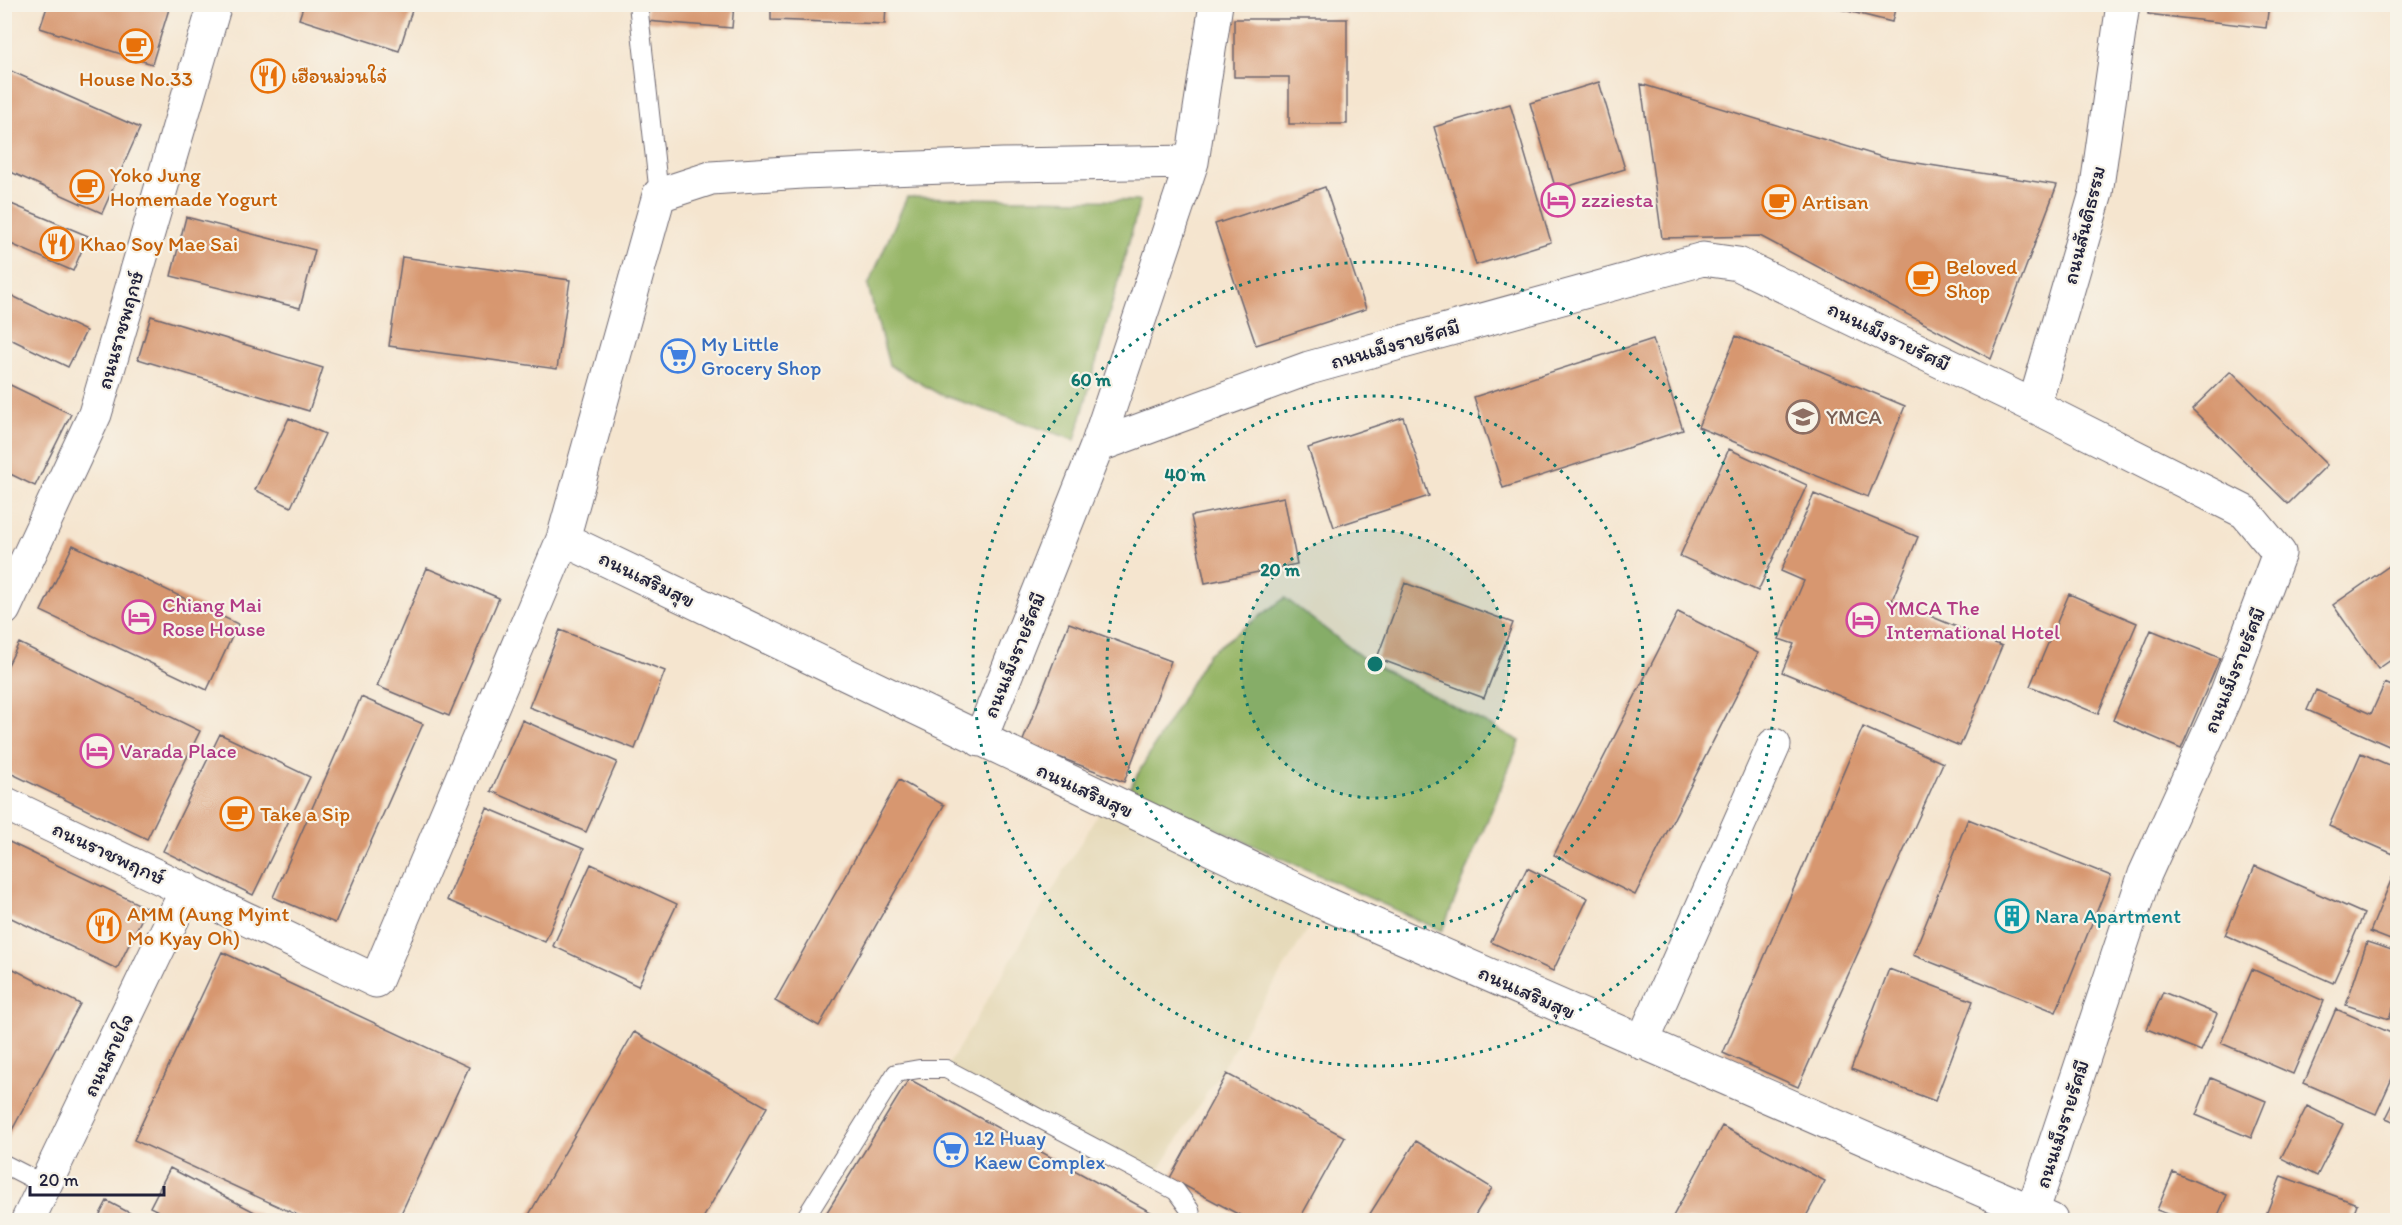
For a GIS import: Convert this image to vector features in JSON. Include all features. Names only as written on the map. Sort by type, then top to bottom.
[{"type":"street","name":"ถนนราชพฤกษ์","points":[[4,609],[95,414],[214,4]]},
{"type":"street","points":[[1097,446],[1192,162],[1216,4]]},
{"type":"street","name":"ถนนสันติธรรม","points":[[2034,406],[2096,194],[2122,4]]},
{"type":"street","points":[[562,539],[659,195],[711,178],[802,172],[1003,165],[1192,162]]},
{"type":"street","name":"ถนนเม็งรายรัศมี","points":[[980,740],[1097,446],[1309,368],[1703,259],[1738,264],[2034,406],[2245,512],[2279,553],[2224,700],[2145,874],[2043,1215]]},
{"type":"street","name":"ถนนราชพฤกษ์","points":[[4,803],[376,981],[562,539]]},
{"type":"street","name":"ถนนเสริมสุข","points":[[562,539],[1322,902],[1642,1043],[2043,1215]]},
{"type":"street","points":[[1642,1043],[1774,745]]},
{"type":"street","name":"ถนนสายใจ","points":[[28,1221],[187,889]]},
{"type":"lane","points":[[638,4],[659,195]]},
{"type":"lane","points":[[804,1221],[896,1073],[919,1069],[946,1070],[1176,1191],[1190,1210],[1192,1221]]},
{"type":"lane","points":[[4,1164],[45,1185]]},
{"type":"shaded area","points":[[1105,802],[1321,908],[1153,1180],[946,1069]]},
{"type":"green space","points":[[907,197],[1140,201],[1075,440],[939,394],[889,365],[868,286]]},
{"type":"green space","points":[[1285,598],[1367,661],[1520,741],[1442,931],[1129,789],[1208,654]]},
{"type":"building","points":[[48,4],[156,4],[169,9],[152,64],[40,28]]},
{"type":"building","points":[[304,4],[414,4],[399,51],[299,19]]},
{"type":"building","points":[[647,4],[734,4],[732,28],[646,21]]},
{"type":"building","points":[[771,4],[886,4],[885,24],[771,20]]},
{"type":"building","points":[[1820,4],[1896,4],[1892,22]]},
{"type":"building","points":[[2149,4],[2269,4],[2266,28],[2148,14]]},
{"type":"building","points":[[1234,19],[1347,19],[1347,124],[1289,124],[1289,77],[1234,77]]},
{"type":"building","points":[[4,68],[140,128],[102,213],[4,169]]},
{"type":"building","points":[[1599,82],[1625,169],[1556,190],[1530,103]]},
{"type":"building","points":[[1641,84],[1885,158],[2057,185],[1991,359],[1760,236],[1662,238]]},
{"type":"building","points":[[1510,104],[1551,242],[1476,265],[1434,127]]},
{"type":"building","points":[[1325,187],[1366,309],[1256,345],[1215,224]]},
{"type":"building","points":[[4,201],[88,236],[73,271],[4,241]]},
{"type":"building","points":[[186,217],[315,250],[300,308],[171,276]]},
{"type":"building","points":[[402,257],[570,280],[557,369],[389,346]]},
{"type":"building","points":[[4,292],[86,331],[68,367],[4,336]]},
{"type":"building","points":[[151,316],[323,368],[309,411],[138,359]]},
{"type":"building","points":[[1736,336],[1905,406],[1868,497],[1698,427]]},
{"type":"building","points":[[1653,339],[1683,430],[1503,488],[1474,397]]},
{"type":"building","points":[[2231,371],[2327,465],[2288,504],[2192,409]]},
{"type":"building","points":[[4,382],[71,414],[35,486],[4,471]]},
{"type":"building","points":[[1403,417],[1429,496],[1334,527],[1308,448]]},
{"type":"building","points":[[289,418],[325,434],[291,507],[255,490]]},
{"type":"building","points":[[1729,449],[1807,485],[1758,591],[1680,556]]},
{"type":"building","name":"YMCA The International Hotel","points":[[1814,494],[1918,537],[1892,600],[2002,646],[1960,746],[1782,672],[1794,644],[1779,639],[1804,581],[1781,571]]},
{"type":"building","points":[[1284,497],[1297,564],[1205,583],[1191,516]]},
{"type":"building","name":"Chiang Mai Rose House","points":[[73,545],[238,624],[207,690],[41,611]]},
{"type":"building","points":[[2398,560],[2398,655],[2378,669],[2333,605]]},
{"type":"building","points":[[427,568],[499,598],[449,716],[377,686]]},
{"type":"building","points":[[1405,583],[1513,623],[1484,698],[1377,658]]},
{"type":"building","points":[[2069,594],[2137,623],[2098,714],[2030,686]]},
{"type":"building","points":[[1678,612],[1758,653],[1635,895],[1554,855]]},
{"type":"building","points":[[1069,623],[1171,661],[1124,782],[1022,743]]},
{"type":"building","points":[[560,630],[665,671],[635,749],[529,707]]},
{"type":"building","points":[[2151,630],[2220,658],[2181,749],[2113,720]]},
{"type":"building","name":"Varada Place","points":[[19,643],[200,731],[147,839],[4,770],[4,673]]},
{"type":"building","points":[[2385,683],[2398,689],[2398,750],[2307,710],[2316,690],[2371,714]]},
{"type":"building","points":[[361,697],[423,724],[335,923],[273,897]]},
{"type":"building","points":[[522,720],[617,762],[586,832],[491,791]]},
{"type":"building","points":[[1863,727],[1943,763],[1798,1087],[1723,1053]]},
{"type":"building","name":"Take a Sip","points":[[220,734],[310,777],[253,895],[163,851]]},
{"type":"building","points":[[2361,753],[2398,769],[2398,856],[2329,826]]},
{"type":"building","points":[[899,780],[944,805],[819,1026],[775,1001]]},
{"type":"building","points":[[487,808],[584,849],[545,942],[447,900]]},
{"type":"building","name":"Nara Apartment","points":[[1968,819],[2111,876],[2056,1012],[1913,955]]},
{"type":"building","points":[[5,840],[147,908],[117,969],[5,915]]},
{"type":"building","points":[[591,864],[677,904],[638,986],[553,946]]},
{"type":"building","points":[[2255,866],[2364,914],[2333,983],[2225,935]]},
{"type":"building","points":[[1527,868],[1588,898],[1553,971],[1491,942]]},
{"type":"building","points":[[2392,878],[2398,880],[2398,943],[2370,932]]},
{"type":"building","points":[[2367,942],[2398,952],[2398,994],[2389,1019],[2346,1005]]},
{"type":"building","points":[[222,952],[469,1067],[398,1220],[308,1220],[134,1140]]},
{"type":"building","points":[[4,964],[80,1004],[4,1145]]},
{"type":"building","points":[[1889,969],[1973,1001],[1935,1101],[1851,1069]]},
{"type":"building","points":[[2252,969],[2324,1001],[2293,1074],[2221,1043]]},
{"type":"building","points":[[2163,992],[2217,1014],[2201,1051],[2147,1029]]},
{"type":"building","points":[[2336,1009],[2398,1036],[2398,1065],[2376,1114],[2304,1083]]},
{"type":"building","points":[[634,1032],[767,1107],[702,1220],[526,1220]]},
{"type":"building","points":[[1227,1074],[1345,1137],[1299,1220],[1249,1220],[1170,1178]]},
{"type":"building","points":[[2211,1078],[2266,1101],[2251,1138],[2196,1115]]},
{"type":"building","name":"12 Huay Kaew Complex","points":[[909,1079],[1165,1220],[822,1220]]},
{"type":"building","points":[[2398,1094],[2398,1123],[2386,1118]]},
{"type":"building","points":[[2307,1106],[2343,1124],[2317,1176],[2281,1158]]},
{"type":"building","points":[[1722,1126],[1825,1181],[1804,1220],[1671,1220]]},
{"type":"building","points":[[1416,1141],[1492,1188],[1472,1220],[1366,1220]]},
{"type":"building","points":[[170,1168],[270,1220],[176,1220],[150,1207]]},
{"type":"building","points":[[2173,1172],[2227,1195],[2216,1220],[2184,1220],[2157,1210]]},
{"type":"building","points":[[2281,1176],[2357,1204],[2351,1220],[2264,1220]]},
{"type":"building","points":[[107,1201],[143,1220],[97,1220]]},
{"type":"place","name":"House No.33","points":[[136,46]]},
{"type":"place","name":"เฮือนม่วนใจ๋","points":[[268,76]]},
{"type":"place","name":"Yoko Jung Homemade Yogurt","points":[[87,187]]},
{"type":"place","name":"zzziesta","points":[[1558,200]]},
{"type":"place","name":"Artisan","points":[[1779,202]]},
{"type":"place","name":"Khao Soy Mae Sai","points":[[57,244]]},
{"type":"place","name":"Beloved Shop","points":[[1923,279]]},
{"type":"place","name":"My Little Grocery Shop","points":[[678,356]]},
{"type":"place","name":"YMCA","points":[[1803,417]]},
{"type":"place","name":"Chiang Mai Rose House","points":[[139,617]]},
{"type":"place","name":"YMCA The International Hotel","points":[[1863,620]]},
{"type":"place","name":"Varada Place","points":[[97,751]]},
{"type":"place","name":"Take a Sip","points":[[237,814]]},
{"type":"place","name":"Nara Apartment","points":[[2012,916]]},
{"type":"place","name":"AMM (Aung Myint Mo Kyay Oh)","points":[[104,926]]},
{"type":"place","name":"12 Huay Kaew Complex","points":[[951,1150]]}]
